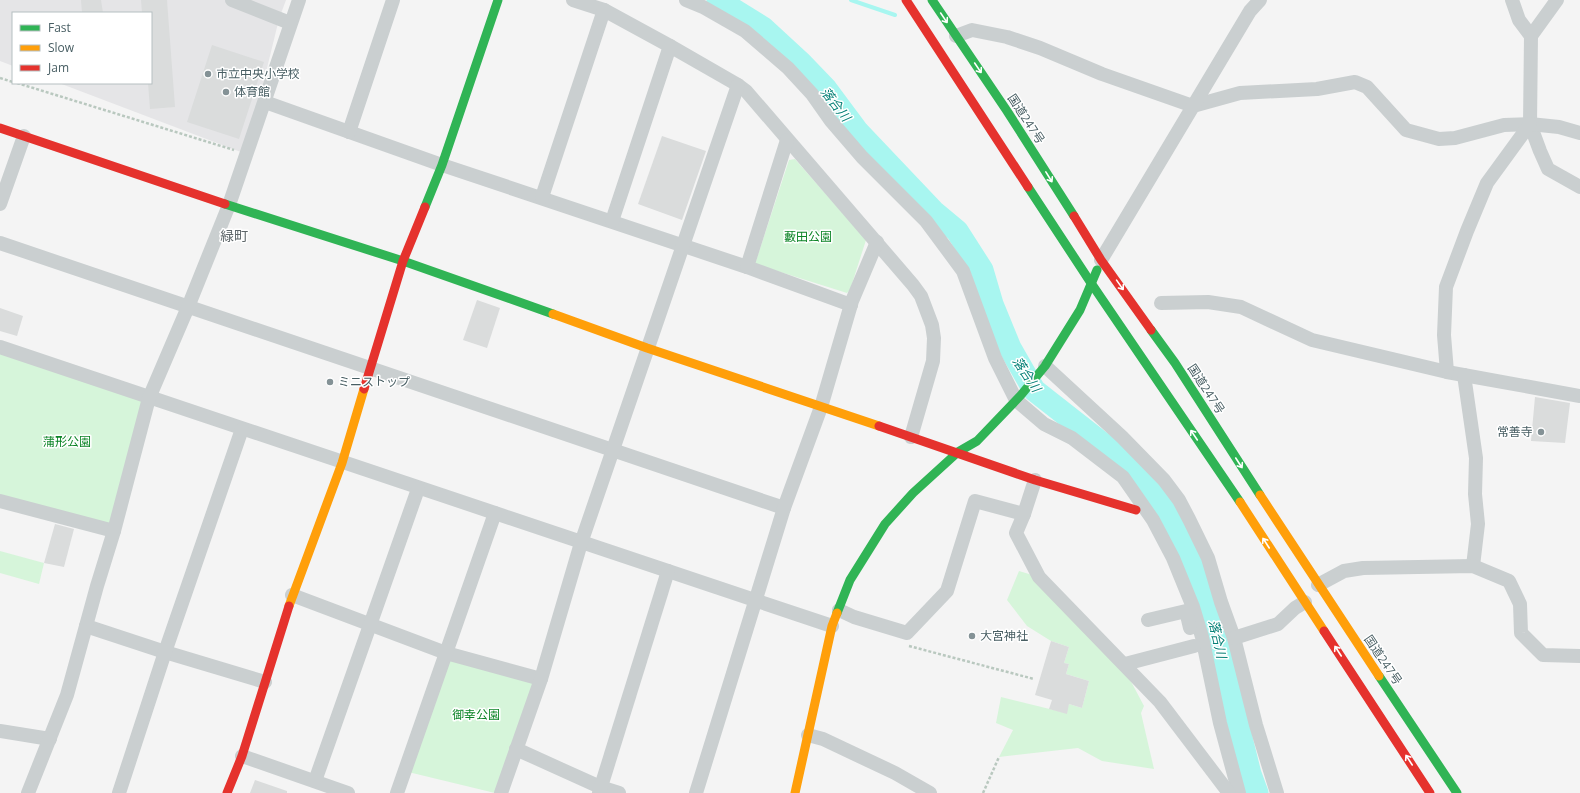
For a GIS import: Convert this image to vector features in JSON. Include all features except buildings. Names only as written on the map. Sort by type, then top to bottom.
[{"type":"main road","points":[[228,793],[242,756],[292,595],[342,463],[403,261],[442,165],[498,0]]},
{"type":"main road","points":[[906,0],[1091,283],[1305,602],[1430,793]]},
{"type":"main road","name":"国道247号","points":[[932,0],[1007,111],[1101,260],[1175,363],[1318,585],[1457,793]]},
{"type":"main road","points":[[0,128],[229,205],[403,261],[647,348],[958,452],[1035,480],[1136,510]]},
{"type":"main road","points":[[795,793],[832,626],[854,574],[865,554],[885,524],[913,493],[958,452],[978,441],[1045,366],[1080,310],[1101,260]]},
{"type":"street","points":[[232,0],[290,23]]},
{"type":"street","points":[[28,793],[67,695],[114,531],[149,398],[229,205],[299,0]]},
{"type":"street","points":[[349,132],[393,0]]},
{"type":"street","points":[[573,0],[604,10],[738,85],[746,92],[914,285],[921,296],[932,326],[934,338],[933,361],[911,437]]},
{"type":"street","points":[[686,0],[703,7],[745,31],[788,68],[812,94],[831,121],[862,157],[926,221],[963,271],[995,358],[1018,398],[1044,424],[1072,438],[1123,477],[1153,520],[1173,558],[1193,607],[1202,637],[1223,735],[1239,793]]},
{"type":"street","points":[[1101,260],[1250,11],[1260,0]]},
{"type":"street","points":[[1512,0],[1519,20],[1531,36]]},
{"type":"street","points":[[1557,0],[1531,36],[1530,124],[1548,169],[1580,187]]},
{"type":"street","points":[[542,197],[604,10]]},
{"type":"street","points":[[956,36],[972,30],[1007,37],[1040,48],[1102,74],[1193,106],[1240,93],[1317,89],[1355,82],[1367,87],[1406,130],[1439,139],[1455,138],[1504,125],[1530,124],[1559,127],[1580,133]]},
{"type":"street","points":[[612,221],[670,46]]},
{"type":"street","points":[[501,793],[541,680],[581,543],[612,449],[738,85]]},
{"type":"street","points":[[264,102],[442,165],[542,197],[747,267],[851,305]]},
{"type":"street","points":[[1447,372],[1444,335],[1446,287],[1487,183],[1530,124]]},
{"type":"street","points":[[0,204],[24,136]]},
{"type":"street","points":[[747,267],[787,140]]},
{"type":"street","points":[[696,793],[784,508],[821,407],[851,305],[877,242]]},
{"type":"street","points":[[0,243],[784,508]]},
{"type":"street","points":[[1161,303],[1208,302],[1241,307],[1312,340],[1447,372],[1580,396]]},
{"type":"street","points":[[0,347],[342,463],[832,626]]},
{"type":"street","points":[[1045,366],[1122,437],[1164,480],[1179,500],[1201,541],[1208,558],[1221,602],[1234,638],[1256,725],[1277,793]]},
{"type":"street","points":[[1464,375],[1476,458],[1475,494],[1478,524],[1473,566]]},
{"type":"street","points":[[119,793],[165,652],[242,428]]},
{"type":"street","points":[[1035,480],[1016,533],[1039,578],[1125,664],[1160,702],[1229,793]]},
{"type":"street","points":[[315,781],[418,488]]},
{"type":"street","points":[[0,500],[114,531]]},
{"type":"street","points":[[839,610],[854,617],[907,634],[947,591],[975,501],[1024,514]]},
{"type":"street","points":[[397,793],[495,513]]},
{"type":"street","points":[[1318,585],[1344,571],[1363,568],[1473,566],[1509,582],[1520,604],[1521,633],[1543,655],[1580,656]]},
{"type":"street","points":[[600,790],[668,571]]},
{"type":"street","points":[[292,595],[446,653],[541,680]]},
{"type":"street","points":[[1234,638],[1278,624],[1295,608],[1305,602]]},
{"type":"street","points":[[1148,620],[1186,611],[1216,726],[1223,735]]},
{"type":"street","points":[[86,626],[165,652],[265,682]]},
{"type":"street","points":[[1125,664],[1194,646]]},
{"type":"street","points":[[0,731],[50,739]]},
{"type":"street","points":[[808,735],[823,739],[895,773],[930,793]]},
{"type":"street","points":[[516,749],[600,790],[619,793]]},
{"type":"street","points":[[242,756],[348,793]]},
{"type":"path","points":[[0,78],[12,82]]},
{"type":"path","points":[[20,84],[246,154]]},
{"type":"path","points":[[906,646],[1034,679]]},
{"type":"path","points":[[983,793],[999,757]]},
{"type":"shaded area","name":"市立中央小学校","points":[[0,0],[286,0],[279,19],[246,154],[62,84],[152,84],[152,12],[12,12],[12,66],[0,61]]},
{"type":"green space","name":"藪田公園","points":[[795,159],[866,240],[850,290],[847,293],[755,264],[789,160]]},
{"type":"green space","name":"蒲形公園","points":[[0,347],[149,398],[114,531],[0,501]]},
{"type":"green space","points":[[0,551],[44,563],[39,584],[0,573]]},
{"type":"green space","points":[[1019,571],[1039,577],[1118,657],[1144,706],[1141,713],[1154,769],[1102,761],[1078,748],[999,757],[1013,730],[996,723],[1001,697],[1066,713],[1069,704],[1082,708],[1089,681],[1066,674],[1069,664],[1064,663],[1069,647],[1051,641],[1027,626],[1007,600]]},
{"type":"green space","name":"御幸公園","points":[[446,653],[541,679],[495,793],[404,771]]},
{"type":"waterway","name":"落合川","points":[[718,0],[763,28],[801,63],[826,89],[858,132],[933,211],[957,231],[982,270],[992,304],[1010,348],[1034,390],[1122,459],[1156,495],[1178,531],[1210,601],[1243,746],[1250,774],[1257,793]]},
{"type":"waterway","points":[[851,0],[895,15]]},
{"type":"traffic: fast","points":[[425,207],[442,165],[498,0]]},
{"type":"traffic: fast","points":[[932,0],[1007,111],[1074,216]]},
{"type":"traffic: fast","points":[[1028,187],[1091,283],[1240,502]]},
{"type":"traffic: fast","points":[[225,204],[403,261],[553,314]]},
{"type":"traffic: fast","points":[[837,613],[850,580],[885,524],[913,493],[958,452],[977,441],[1021,395],[1045,366],[1080,310],[1097,270]]},
{"type":"traffic: fast","points":[[1151,330],[1175,363],[1260,495]]},
{"type":"traffic: fast","points":[[1379,676],[1457,793]]},
{"type":"traffic: slow","points":[[553,314],[647,348],[879,426]]},
{"type":"traffic: slow","points":[[289,606],[342,463],[364,389]]},
{"type":"traffic: slow","points":[[1260,495],[1379,676]]},
{"type":"traffic: slow","points":[[1240,502],[1324,631]]},
{"type":"traffic: slow","points":[[795,793],[832,626],[837,613]]},
{"type":"traffic: jam","points":[[906,0],[1028,187]]},
{"type":"traffic: jam","points":[[0,128],[225,204]]},
{"type":"traffic: jam","points":[[364,389],[403,261],[425,207]]},
{"type":"traffic: jam","points":[[1074,216],[1101,260],[1151,330]]},
{"type":"traffic: jam","points":[[879,426],[1035,480],[1136,510]]},
{"type":"traffic: jam","points":[[227,793],[242,756],[289,606]]},
{"type":"traffic: jam","points":[[1324,631],[1430,793]]},
{"type":"place","name":"市立中央小学校","points":[[208,74]]},
{"type":"place","name":"体育館","points":[[226,92]]},
{"type":"place","name":"ミニストップ","points":[[330,382]]},
{"type":"place","name":"常善寺","points":[[1541,432]]},
{"type":"place","name":"大宮神社","points":[[972,636]]},
{"type":"district","name":"緑町","points":[[234,236]]}]
